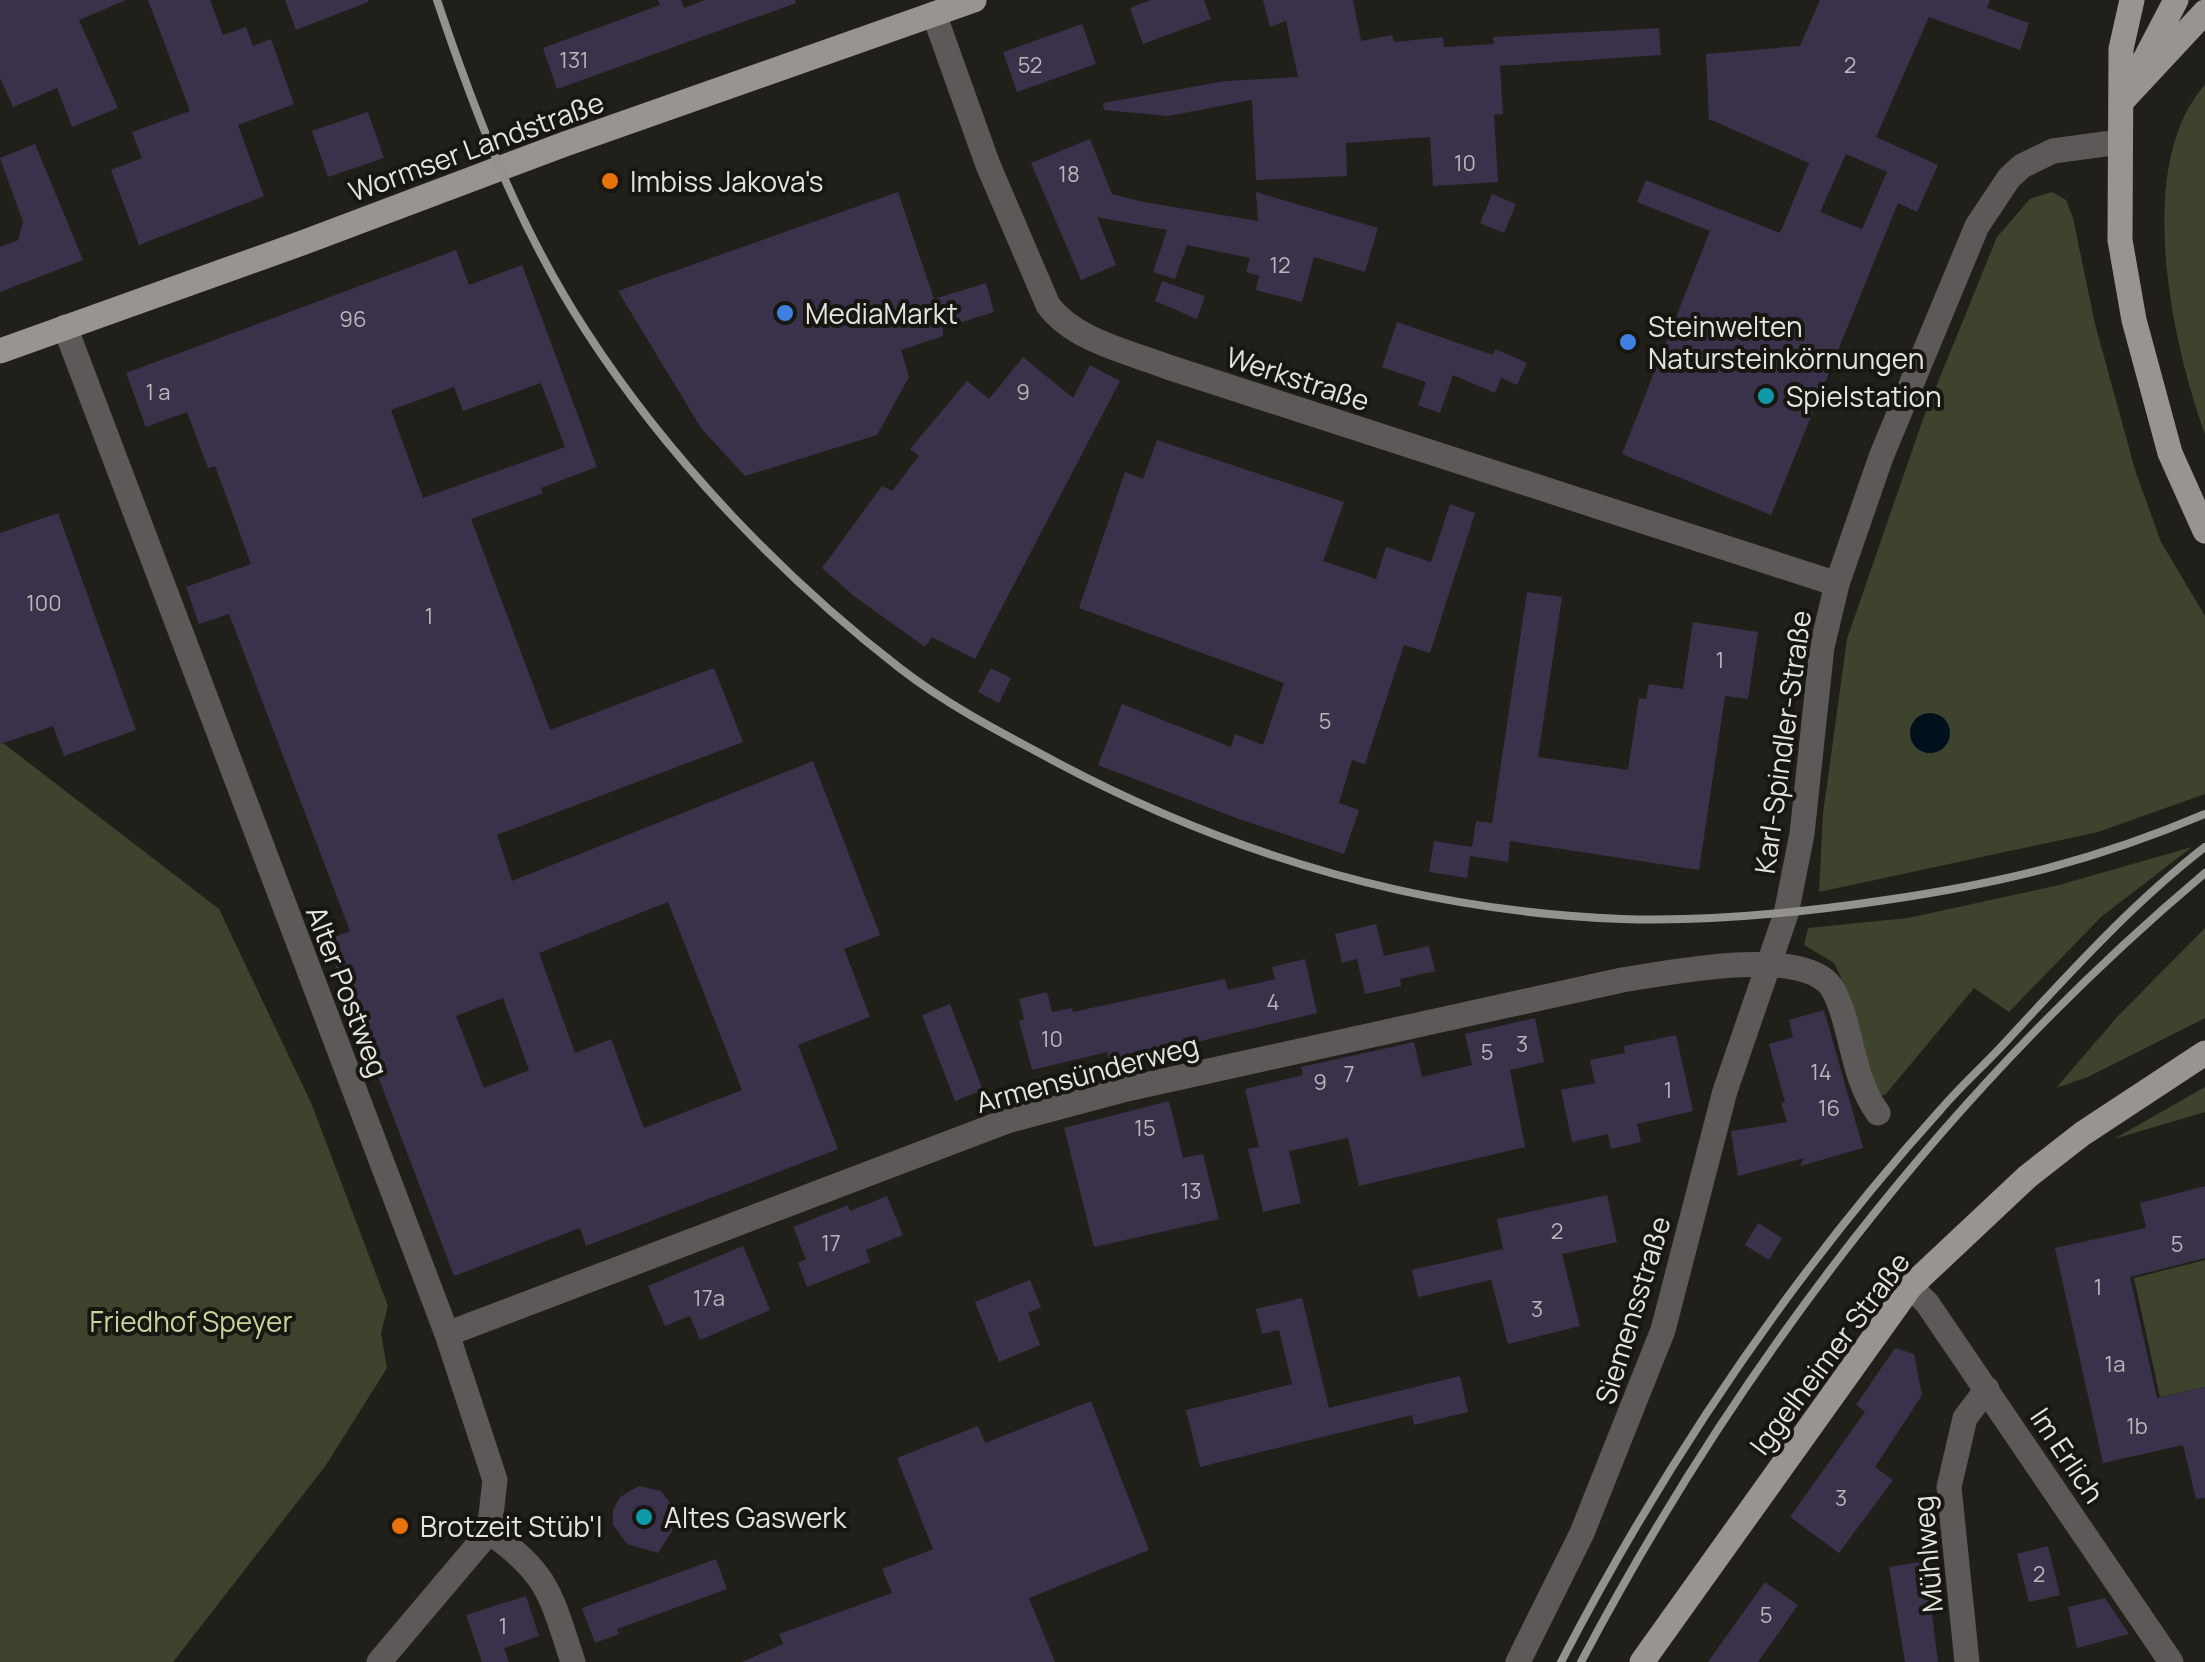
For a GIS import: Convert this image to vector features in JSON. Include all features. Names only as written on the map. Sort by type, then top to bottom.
[{"type":"main road","name":"Wormser Landstraße","points":[[0,351],[974,0]]},
{"type":"main road","points":[[2132,0],[2121,49],[2120,240],[2134,320],[2170,453],[2205,532]]},
{"type":"main road","points":[[2123,100],[2176,0]]},
{"type":"main road","points":[[2123,100],[2205,12]]},
{"type":"main road","name":"Iggelheimer Straße","points":[[1642,1662],[1910,1287],[2026,1177],[2098,1123],[2205,1053]]},
{"type":"street","name":"Werkstraße","points":[[934,14],[988,165],[1048,305],[1060,320],[1092,338],[1168,367],[1837,584]]},
{"type":"street","name":"Karl-Spindler-Straße","points":[[1769,964],[1786,914],[1802,834],[1822,647],[1837,584],[1880,457],[1977,226],[2008,178],[2035,159],[2070,148],[2119,142]]},
{"type":"street","name":"Alter Postweg","points":[[64,327],[447,1334],[495,1480],[488,1532]]},
{"type":"street","name":"Armensünderweg","points":[[447,1334],[936,1147],[1071,1103],[1622,980],[1690,969],[1769,964]]},
{"type":"street","points":[[1769,964],[1813,974],[1828,982],[1841,1010],[1861,1083],[1878,1113]]},
{"type":"street","name":"Siemensstraße","points":[[1518,1662],[1582,1533],[1656,1350],[1725,1090],[1769,964]]},
{"type":"street","name":"Im Erlich","points":[[1910,1287],[1927,1303],[1987,1389],[2171,1662]]},
{"type":"street","name":"Mühlweg","points":[[1967,1662],[1949,1486],[1965,1418],[1987,1389]]},
{"type":"street","points":[[378,1662],[488,1532],[521,1554],[548,1588],[573,1662]]},
{"type":"green space","points":[[2205,85],[2205,434],[2181,353],[2172,305],[2165,206],[2170,160],[2183,119]]},
{"type":"green space","points":[[2052,192],[2066,200],[2073,218],[2095,324],[2135,470],[2161,542],[2205,616],[2205,794],[2098,832],[1819,892],[1823,814],[1847,639],[1923,419],[1997,237],[2030,199]]},
{"type":"green space","name":"Friedhof Speyer","points":[[3,743],[219,909],[312,1105],[388,1306],[381,1333],[387,1368],[326,1465],[173,1662],[0,1662]]},
{"type":"green space","points":[[2192,847],[2101,917],[2009,1012],[1974,988],[1885,1095],[1877,1096],[1842,980],[1834,963],[1804,945],[1808,928],[1908,918],[2059,885]]},
{"type":"green space","points":[[2205,928],[2205,1018],[2088,1077],[2056,1088],[2118,1016]]},
{"type":"green space","points":[[2205,1087],[2205,1112],[2114,1139]]},
{"type":"green space","points":[[2205,1260],[2205,1387],[2160,1397],[2134,1278]]},
{"type":"water","points":[[1930,713],[1944,719],[1950,733],[1944,747],[1930,753],[1916,747],[1910,733],[1916,719]]},
{"type":"building","points":[[0,0],[126,0],[79,20],[118,108],[72,127],[57,88],[13,107],[0,78]]},
{"type":"building","points":[[148,0],[210,0],[223,35],[246,27],[253,46],[271,39],[294,104],[238,125],[264,196],[139,245],[111,170],[142,158],[132,132],[190,111]]},
{"type":"building","points":[[285,0],[368,0],[368,2],[296,30]]},
{"type":"building","points":[[658,0],[681,0],[684,8],[705,0],[796,3],[557,89],[543,48],[660,5]]},
{"type":"building","points":[[1151,0],[1204,0],[1211,19],[1143,44],[1130,8]]},
{"type":"building","points":[[1263,0],[1353,0],[1361,41],[1392,35],[1394,42],[1443,37],[1444,47],[1494,44],[1493,37],[1659,28],[1661,55],[1500,66],[1503,114],[1494,115],[1498,182],[1433,186],[1430,137],[1346,143],[1347,176],[1256,180],[1252,100],[1168,116],[1104,110],[1103,103],[1226,81],[1298,77],[1286,21],[1270,27]]},
{"type":"building","points":[[1820,0],[1990,0],[1987,8],[2029,23],[2020,50],[1929,17],[1876,137],[1938,165],[1917,212],[1898,203],[1771,515],[1622,454],[1710,231],[1637,202],[1646,180],[1780,233],[1809,163],[1709,119],[1706,54],[1800,46]],"holes":[[[1846,154],[1887,172],[1862,229],[1820,212]]]},
{"type":"building","points":[[1082,24],[1096,64],[1017,92],[1003,52]]},
{"type":"building","points":[[368,112],[384,158],[328,177],[312,131]]},
{"type":"building","points":[[1090,139],[1112,194],[1258,221],[1256,192],[1378,228],[1365,272],[1314,257],[1302,302],[1256,290],[1259,276],[1246,272],[1250,258],[1187,245],[1175,279],[1153,272],[1167,230],[1097,217],[1116,265],[1081,280],[1031,163]]},
{"type":"building","points":[[35,144],[83,260],[0,292],[0,247],[18,240],[23,222],[0,158]]},
{"type":"building","name":"MediaMarkt","points":[[898,192],[934,299],[986,283],[994,312],[943,328],[943,336],[901,350],[909,377],[877,435],[745,476],[701,428],[618,291]]},
{"type":"building","points":[[1492,194],[1516,204],[1504,233],[1480,223]]},
{"type":"building","points":[[456,250],[469,285],[522,265],[597,467],[541,488],[543,493],[471,519],[550,730],[714,668],[743,742],[497,835],[512,881],[813,761],[880,935],[844,949],[870,1017],[798,1045],[838,1149],[586,1246],[580,1228],[454,1276],[326,940],[350,931],[229,614],[199,624],[186,587],[251,564],[215,466],[208,468],[187,412],[146,427],[126,373]],"holes":[[[541,383],[565,447],[423,498],[391,410],[454,387],[463,411]],[[668,902],[742,1090],[644,1128],[611,1039],[575,1053],[539,953]],[[503,998],[529,1070],[484,1088],[456,1016]]]},
{"type":"building","points":[[1162,281],[1205,296],[1197,319],[1155,301]]},
{"type":"building","points":[[1397,322],[1493,355],[1495,349],[1527,363],[1517,385],[1501,378],[1495,393],[1453,375],[1440,413],[1418,405],[1426,382],[1382,367]]},
{"type":"building","points":[[1023,357],[1073,398],[1090,365],[1120,381],[975,659],[932,637],[925,647],[822,568],[882,486],[892,491],[919,456],[910,449],[967,381],[989,399]]},
{"type":"building","points":[[1157,440],[1344,502],[1323,561],[1376,579],[1386,547],[1431,562],[1450,504],[1475,513],[1430,653],[1404,645],[1365,764],[1352,760],[1339,803],[1359,810],[1344,854],[1098,765],[1122,704],[1231,747],[1235,734],[1263,745],[1284,683],[1079,608],[1125,472],[1143,479]]},
{"type":"building","points":[[58,513],[136,730],[64,756],[53,726],[0,744],[0,533]]},
{"type":"building","points":[[1527,592],[1562,597],[1538,757],[1628,770],[1639,698],[1646,699],[1649,684],[1683,689],[1693,622],[1758,632],[1748,699],[1725,696],[1699,870],[1510,841],[1508,862],[1470,856],[1467,878],[1429,872],[1434,841],[1472,847],[1476,821],[1492,823]]},
{"type":"building","points":[[991,668],[1011,678],[999,703],[978,692]]},
{"type":"building","points":[[1376,924],[1384,956],[1429,946],[1435,971],[1400,979],[1401,986],[1365,994],[1357,959],[1342,963],[1335,934]]},
{"type":"building","points":[[1305,959],[1317,1013],[1110,1063],[1107,1052],[1032,1070],[1019,1021],[1024,1019],[1019,999],[1047,992],[1052,1012],[1072,1008],[1073,1012],[1225,979],[1228,990],[1275,979],[1272,967]]},
{"type":"building","points":[[950,1004],[983,1090],[955,1101],[922,1015]]},
{"type":"building","points":[[1824,1010],[1863,1148],[1800,1166],[1804,1158],[1738,1176],[1731,1131],[1787,1122],[1769,1044],[1793,1037],[1789,1020]]},
{"type":"building","points":[[1535,1018],[1544,1062],[1510,1070],[1525,1147],[1359,1186],[1348,1138],[1289,1151],[1301,1203],[1263,1212],[1248,1149],[1259,1147],[1245,1089],[1303,1075],[1301,1067],[1414,1042],[1422,1077],[1472,1065],[1465,1034]]},
{"type":"building","points":[[1676,1035],[1693,1111],[1637,1124],[1641,1142],[1611,1149],[1608,1134],[1572,1142],[1561,1090],[1595,1083],[1590,1060],[1625,1053],[1624,1046]]},
{"type":"building","points":[[1169,1101],[1183,1158],[1203,1154],[1219,1219],[1094,1247],[1064,1128]]},
{"type":"building","points":[[2205,1186],[2205,1258],[2130,1277],[2157,1398],[2205,1387],[2205,1498],[2196,1499],[2183,1445],[2103,1463],[2055,1248],[2146,1228],[2140,1203]]},
{"type":"building","points":[[1607,1195],[1617,1242],[1562,1254],[1580,1326],[1508,1344],[1491,1280],[1418,1297],[1412,1270],[1503,1249],[1497,1219]]},
{"type":"building","points":[[887,1196],[903,1235],[866,1250],[870,1262],[807,1287],[798,1263],[806,1259],[793,1227],[848,1205],[850,1211]]},
{"type":"building","points":[[1758,1223],[1782,1238],[1769,1260],[1745,1245]]},
{"type":"building","points":[[743,1246],[770,1310],[700,1340],[690,1316],[665,1326],[648,1286]]},
{"type":"building","points":[[1030,1280],[1041,1307],[1028,1313],[1040,1345],[999,1362],[975,1302]]},
{"type":"building","points":[[1302,1298],[1329,1408],[1460,1376],[1468,1412],[1414,1425],[1412,1415],[1200,1467],[1186,1410],[1292,1384],[1279,1330],[1262,1334],[1256,1309]]},
{"type":"building","points":[[1895,1348],[1914,1354],[1922,1395],[1875,1467],[1893,1480],[1839,1553],[1790,1517],[1865,1412],[1856,1405]]},
{"type":"building","points":[[1091,1401],[1149,1550],[1029,1598],[1055,1662],[742,1662],[783,1644],[779,1634],[892,1593],[882,1569],[933,1549],[897,1458],[978,1426],[985,1443]]},
{"type":"building","name":"Altes Gaswerk","points":[[639,1486],[661,1491],[675,1509],[672,1531],[658,1553],[627,1544],[613,1525],[613,1510],[620,1497]]},
{"type":"building","points":[[2048,1546],[2060,1595],[2029,1602],[2017,1554]]},
{"type":"building","points":[[716,1559],[727,1589],[617,1629],[619,1634],[595,1643],[582,1608]]},
{"type":"building","points":[[1925,1561],[1938,1662],[1905,1662],[1889,1567]]},
{"type":"building","points":[[1765,1582],[1798,1605],[1758,1662],[1708,1662]]},
{"type":"building","points":[[526,1596],[539,1636],[504,1648],[509,1662],[482,1662],[466,1615]]},
{"type":"building","points":[[2105,1598],[2129,1634],[2077,1648],[2068,1607]]},
{"type":"railway","points":[[437,0],[484,129],[540,252],[618,378],[690,469],[813,595],[901,669],[970,715],[1111,790],[1180,821],[1323,871],[1470,904],[1622,919],[1755,916],[1929,893],[2087,857],[2205,814]]},
{"type":"railway","points":[[1561,1662],[1687,1443],[1834,1237],[1949,1100],[2073,969],[2150,893],[2205,847]]},
{"type":"railway","points":[[1581,1662],[1708,1444],[1779,1339],[1855,1238],[2021,1046],[2111,957],[2205,873]]},
{"type":"place","name":"Imbiss Jakova's","points":[[610,181]]},
{"type":"place","name":"MediaMarkt","points":[[785,313]]},
{"type":"place","name":"Steinwelten Natursteinkörnungen","points":[[1628,342]]},
{"type":"place","name":"Spielstation","points":[[1766,396]]},
{"type":"place","name":"Altes Gaswerk","points":[[644,1517]]},
{"type":"place","name":"Brotzeit Stüb'l","points":[[400,1526]]}]
